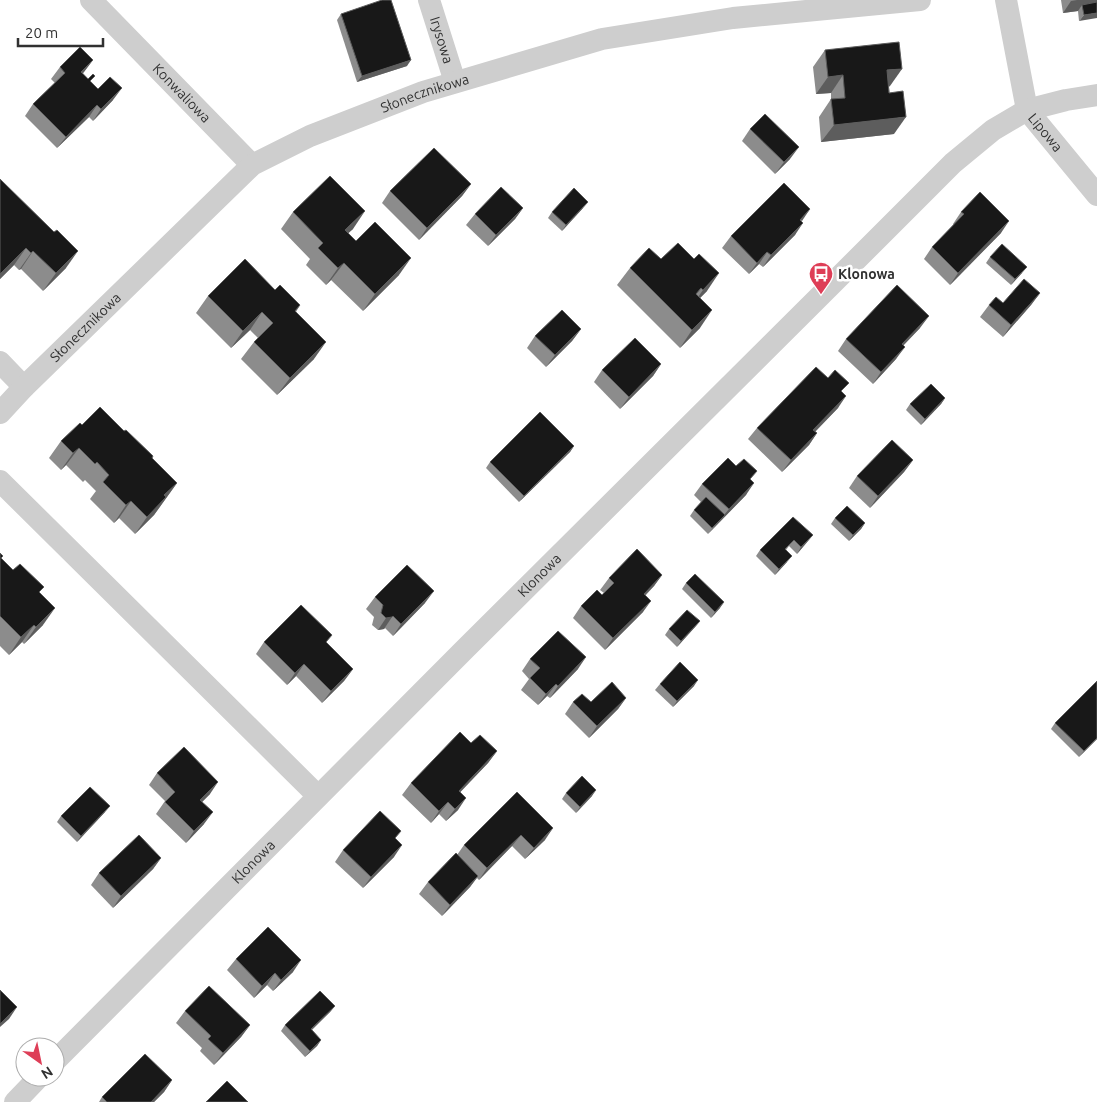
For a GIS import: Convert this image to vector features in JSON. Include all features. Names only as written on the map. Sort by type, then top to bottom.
[{"type":"street","name":"Konwaliowa","points":[[91,0],[252,165]]},
{"type":"street","name":"Irysowa","points":[[428,0],[455,82]]},
{"type":"street","name":"Słonecznikowa","points":[[0,413],[252,165],[310,136],[423,92],[602,39],[733,18],[920,0]]},
{"type":"street","name":"Lipowa","points":[[1006,0],[1027,110],[1097,195]]},
{"type":"street","name":"Klonowa","points":[[65,1052],[318,796],[953,163],[993,130],[1027,110],[1066,100],[1097,95]]},
{"type":"street","points":[[0,362],[24,388]]},
{"type":"street","points":[[0,480],[318,796]]},
{"type":"street","points":[[14,1102],[30,1087]]},
{"type":"building","points":[[382,0],[391,0],[411,60],[362,76],[341,14]]},
{"type":"building","points":[[1097,2],[1097,13],[1084,15],[1082,5]]},
{"type":"building","points":[[899,42],[902,69],[887,70],[889,93],[903,91],[906,117],[834,125],[831,99],[845,98],[843,75],[828,77],[825,50]]},
{"type":"building","points":[[80,47],[93,60],[81,72],[88,79],[93,74],[95,76],[90,81],[98,89],[110,77],[122,88],[101,109],[97,105],[66,137],[33,104],[65,73],[60,67]]},
{"type":"building","points":[[765,114],[799,147],[784,162],[750,129]]},
{"type":"building","points":[[434,148],[471,184],[427,228],[390,191]]},
{"type":"building","points":[[330,176],[365,211],[345,230],[356,241],[375,222],[411,258],[375,294],[344,263],[338,268],[318,248],[323,243],[293,212]]},
{"type":"building","points":[[0,179],[54,232],[57,230],[78,251],[56,273],[33,251],[31,253],[26,248],[0,274]]},
{"type":"building","points":[[784,183],[810,209],[800,220],[803,223],[771,255],[767,252],[757,263],[731,236]]},
{"type":"building","points":[[501,187],[523,208],[496,235],[475,214]]},
{"type":"building","points":[[574,188],[588,202],[566,225],[552,212]]},
{"type":"building","points":[[980,192],[1009,221],[958,273],[932,247],[964,214],[961,212]]},
{"type":"building","points":[[678,243],[694,259],[699,254],[719,273],[703,290],[701,288],[696,294],[712,310],[692,330],[630,268],[649,248],[661,259]]},
{"type":"building","points":[[1002,244],[1027,267],[1015,279],[990,257]]},
{"type":"building","points":[[245,259],[275,290],[280,285],[300,305],[295,311],[326,342],[290,378],[254,342],[273,323],[262,312],[243,331],[208,296]]},
{"type":"building","points":[[1024,279],[1040,293],[1011,325],[989,305],[996,297],[1003,303]]},
{"type":"building","points":[[897,285],[929,316],[902,344],[905,347],[881,372],[846,339]]},
{"type":"building","points":[[562,310],[581,329],[555,355],[535,336]]},
{"type":"building","points":[[635,338],[661,364],[629,397],[602,370]]},
{"type":"building","points":[[816,367],[828,378],[835,370],[849,383],[841,391],[846,396],[813,430],[817,433],[791,460],[757,428]]},
{"type":"building","points":[[931,384],[945,398],[925,419],[910,404]]},
{"type":"building","points":[[100,407],[153,456],[152,458],[177,483],[164,495],[166,497],[147,517],[131,501],[126,505],[103,482],[109,475],[97,462],[95,464],[79,448],[73,453],[61,441],[80,423],[82,425]]},
{"type":"building","points":[[540,412],[574,446],[524,496],[490,462]]},
{"type":"building","points":[[892,440],[913,460],[878,496],[857,476]]},
{"type":"building","points":[[728,458],[736,466],[744,459],[757,471],[750,479],[754,483],[729,509],[702,484]]},
{"type":"building","points":[[706,497],[725,515],[712,528],[694,510]]},
{"type":"building","points":[[847,506],[865,523],[853,535],[835,518]]},
{"type":"building","points":[[793,517],[813,535],[801,547],[794,540],[785,549],[792,556],[779,569],[760,550]]},
{"type":"building","points":[[637,549],[662,575],[644,594],[651,601],[613,638],[581,606],[597,590],[602,595],[614,583],[609,578]]},
{"type":"building","points":[[0,553],[3,556],[1,558],[13,570],[20,564],[44,587],[39,592],[55,608],[36,627],[34,625],[21,637],[0,616]]},
{"type":"building","points":[[407,565],[434,591],[401,624],[393,616],[386,618],[381,613],[383,605],[375,597]]},
{"type":"building","points":[[695,574],[724,602],[715,612],[686,583]]},
{"type":"building","points":[[301,605],[332,635],[326,642],[353,669],[331,691],[304,664],[295,673],[264,642]]},
{"type":"building","points":[[687,610],[700,621],[681,641],[669,629]]},
{"type":"building","points":[[558,631],[586,657],[558,686],[556,684],[546,694],[530,678],[540,668],[530,659]]},
{"type":"building","points":[[680,662],[698,680],[677,701],[660,684]]},
{"type":"building","points":[[1097,681],[1097,738],[1084,751],[1055,723]]},
{"type":"building","points":[[612,682],[626,698],[597,726],[573,702],[582,694],[591,702]]},
{"type":"building","points":[[460,732],[471,743],[480,735],[497,751],[459,791],[466,798],[455,809],[448,802],[439,811],[411,783]]},
{"type":"building","points":[[184,747],[218,782],[200,800],[213,812],[194,831],[165,802],[175,792],[157,773]]},
{"type":"building","points":[[582,776],[596,790],[580,807],[566,793]]},
{"type":"building","points":[[90,787],[110,806],[81,836],[61,816]]},
{"type":"building","points":[[517,792],[553,828],[534,848],[521,835],[487,868],[464,845]]},
{"type":"building","points":[[380,811],[401,831],[395,838],[402,845],[371,877],[343,850]]},
{"type":"building","points":[[139,835],[161,858],[121,896],[99,873]]},
{"type":"building","points":[[456,853],[478,876],[450,905],[428,882]]},
{"type":"building","points":[[268,927],[301,960],[281,980],[275,973],[262,986],[236,959]]},
{"type":"building","points":[[209,986],[250,1025],[223,1053],[208,1039],[211,1036],[185,1011]]},
{"type":"building","points":[[0,990],[17,1007],[0,1024]]},
{"type":"building","points":[[320,991],[335,1006],[311,1029],[321,1040],[310,1051],[285,1025]]},
{"type":"building","points":[[145,1054],[172,1080],[151,1102],[107,1102],[102,1097]]},
{"type":"building","points":[[227,1081],[248,1102],[206,1102]]},
{"type":"place","name":"Klonowa","points":[[821,295]]}]
